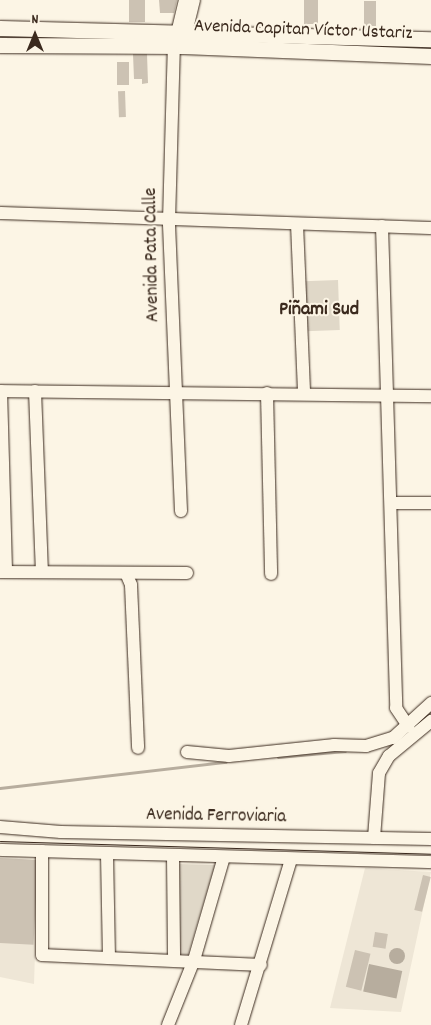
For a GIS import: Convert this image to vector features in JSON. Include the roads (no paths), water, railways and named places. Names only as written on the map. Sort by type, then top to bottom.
[{"type":"main road","points":[[0,28],[180,39]]},
{"type":"main road","points":[[0,45],[180,39]]},
{"type":"main road","name":"Avenida Capitan Víctor Ustariz","points":[[180,39],[431,39]]},
{"type":"main road","name":"Avenida Capitan Víctor Ustariz","points":[[180,39],[431,56]]},
{"type":"street","name":"Avenida Pata Calle","points":[[181,511],[169,221],[180,39],[185,0]]},
{"type":"street","name":"Avenida Pata Calle","points":[[180,39],[194,0]]},
{"type":"street","points":[[0,213],[169,221],[431,228]]},
{"type":"street","points":[[297,224],[304,394]]},
{"type":"street","points":[[382,226],[392,502],[396,708],[408,726]]},
{"type":"street","points":[[186,573],[3,572],[0,391],[176,391],[431,396]]},
{"type":"street","points":[[35,391],[42,572]]},
{"type":"street","points":[[267,393],[271,574]]},
{"type":"street","points":[[392,502],[431,503]]},
{"type":"street","points":[[126,572],[131,585],[138,748]]},
{"type":"street","points":[[186,752],[229,756],[334,745],[366,746],[393,738],[431,703]]},
{"type":"street","points":[[374,838],[379,773],[389,756],[431,721]]},
{"type":"street","name":"Avenida Ferroviaria","points":[[0,827],[61,832],[351,839],[431,839]]},
{"type":"street","points":[[338,860],[351,839]]},
{"type":"street","name":"Avenida Ferroviaria","points":[[0,850],[431,862]]},
{"type":"street","points":[[42,852],[42,955],[174,959],[261,965]]},
{"type":"street","points":[[107,854],[108,958]]},
{"type":"street","points":[[173,856],[174,959]]},
{"type":"street","points":[[168,1025],[194,960],[224,857]]},
{"type":"street","points":[[241,1025],[261,965],[291,859]]},
{"type":"waterway","points":[[416,725],[429,713]]},
{"type":"waterway","points":[[278,757],[345,751]]},
{"type":"waterway","points":[[0,788],[226,762]]},
{"type":"tram line","points":[[0,841],[431,854]]},
{"type":"district","name":"Piñami Sud","points":[[319,310]]}]
